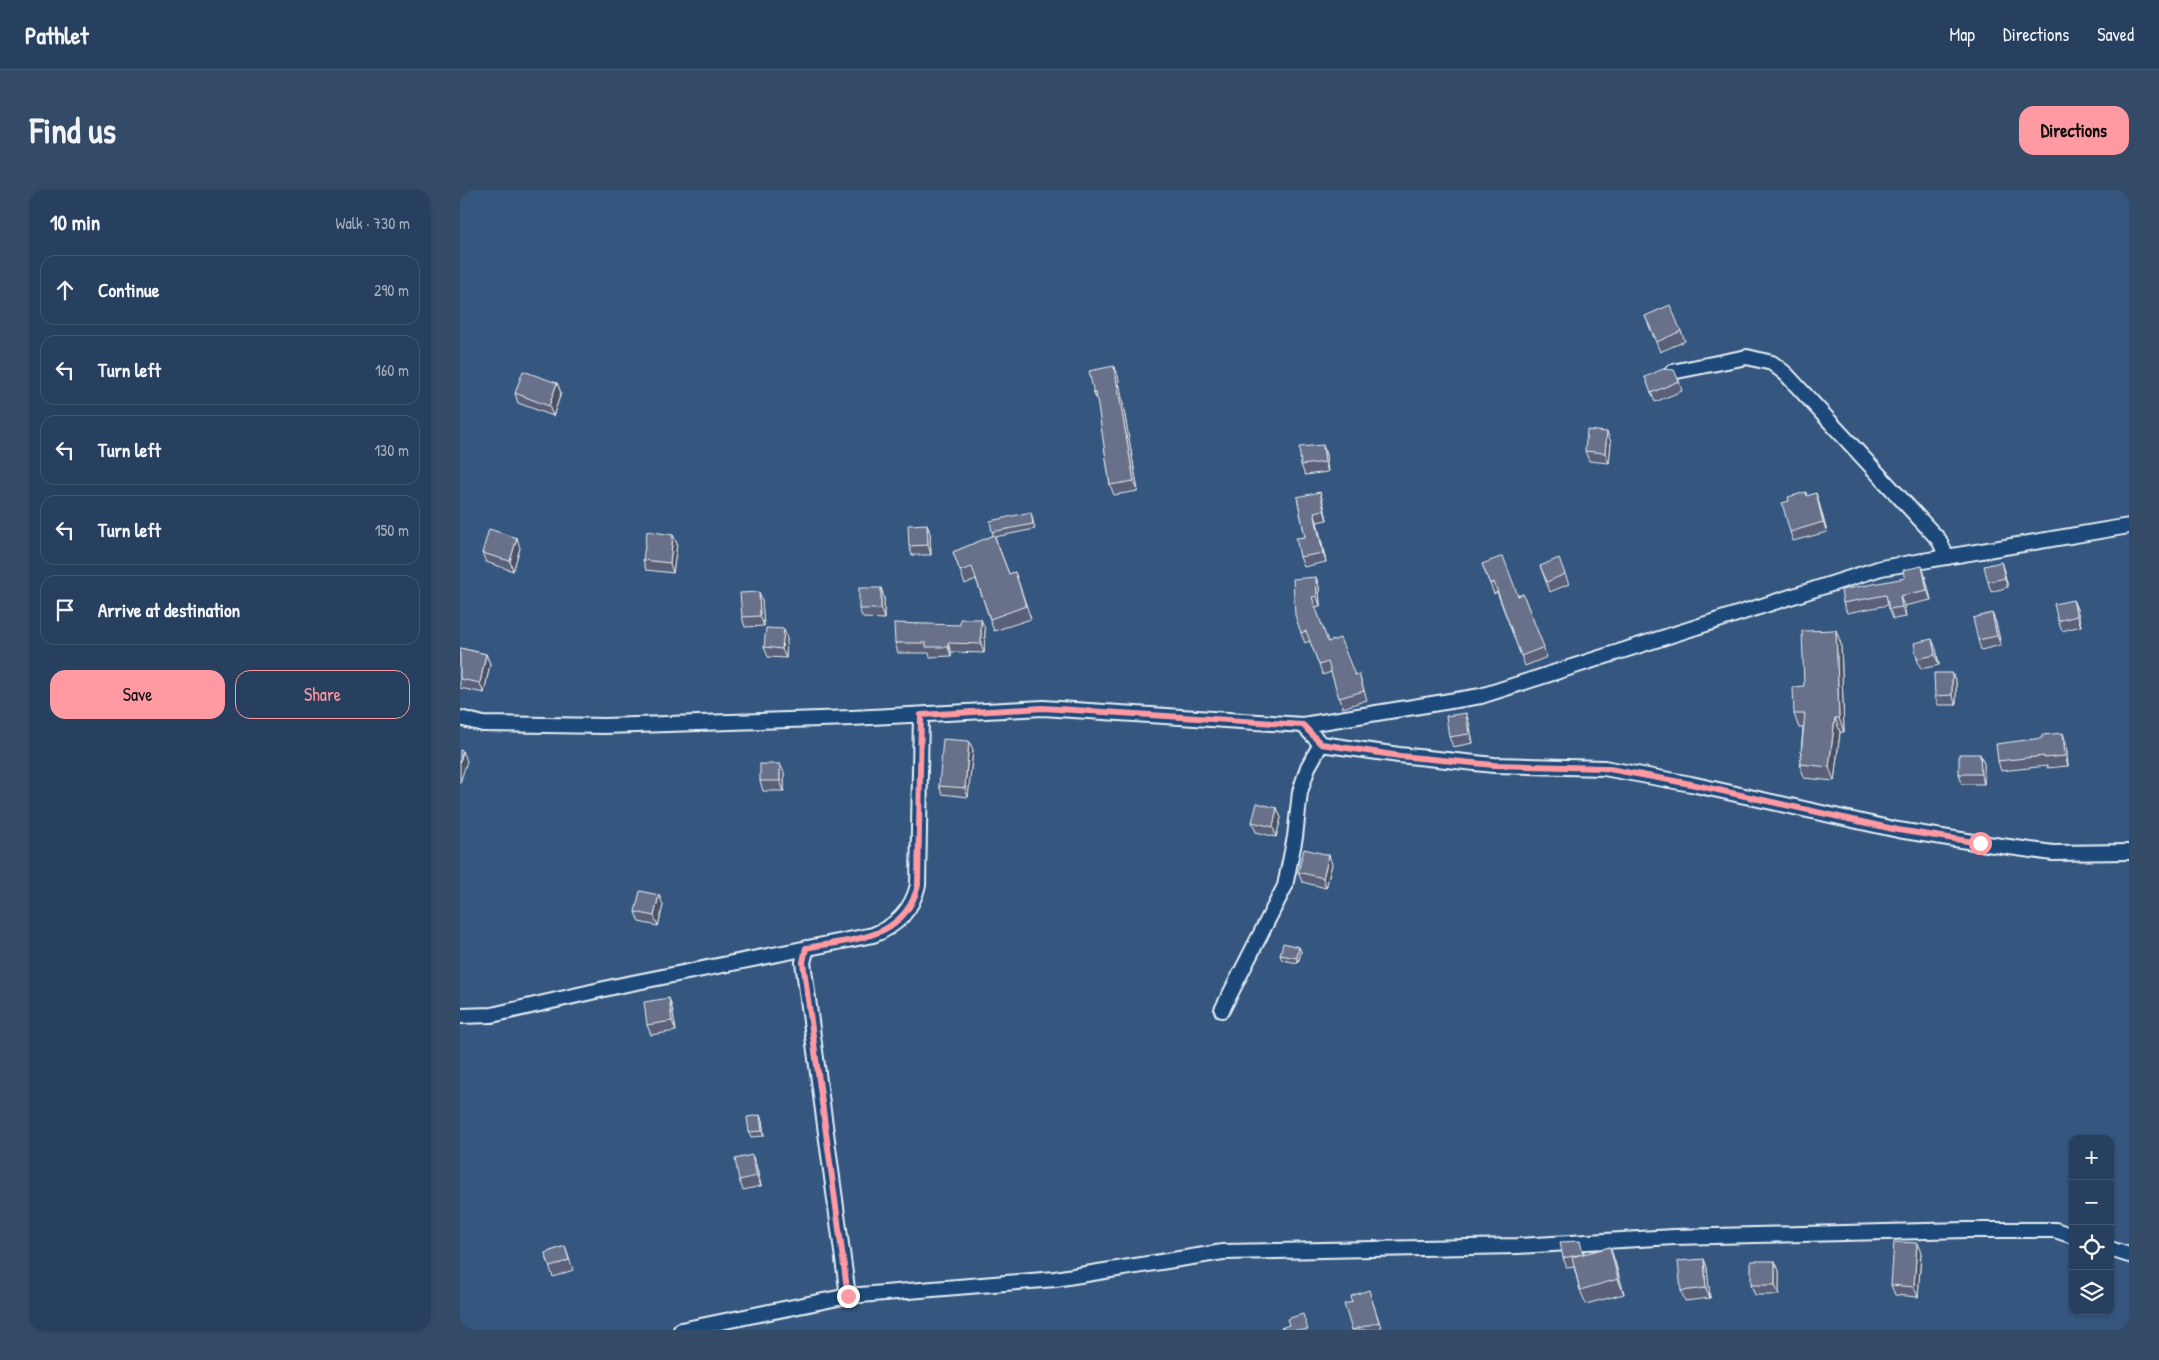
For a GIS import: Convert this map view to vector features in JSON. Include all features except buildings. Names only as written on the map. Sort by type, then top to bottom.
[{"type":"street","points":[[1672,372],[1747,357],[1772,363],[1786,374],[1939,540],[1947,557]]},
{"type":"street","points":[[460,718],[483,724],[604,726],[921,715],[1043,708],[1303,725],[1481,696],[1881,568],[2129,526]]},
{"type":"street","points":[[460,1016],[492,1014],[617,986],[883,932],[901,919],[912,903],[918,885],[921,715]]},
{"type":"street","points":[[1303,725],[1321,744],[1400,756],[1494,765],[1604,768],[1691,784],[1898,830],[2053,853],[2129,852]]},
{"type":"street","points":[[1222,1010],[1284,886],[1295,837],[1300,792],[1308,767],[1321,744]]},
{"type":"street","points":[[806,948],[803,962],[848,1296]]},
{"type":"street","points":[[681,1330],[848,1296],[1055,1279],[1223,1252],[1517,1246],[1674,1237],[1967,1230],[2055,1230],[2069,1235]]},
{"type":"street","points":[[2114,1250],[2129,1255]]},
{"type":"route","points":[[848,1296],[803,962],[806,948],[883,932],[901,919],[912,903],[918,885],[921,715],[1043,708],[1169,718],[1303,725],[1321,744],[1400,756],[1494,765],[1604,768],[1691,784],[1898,830],[1980,843]]}]
